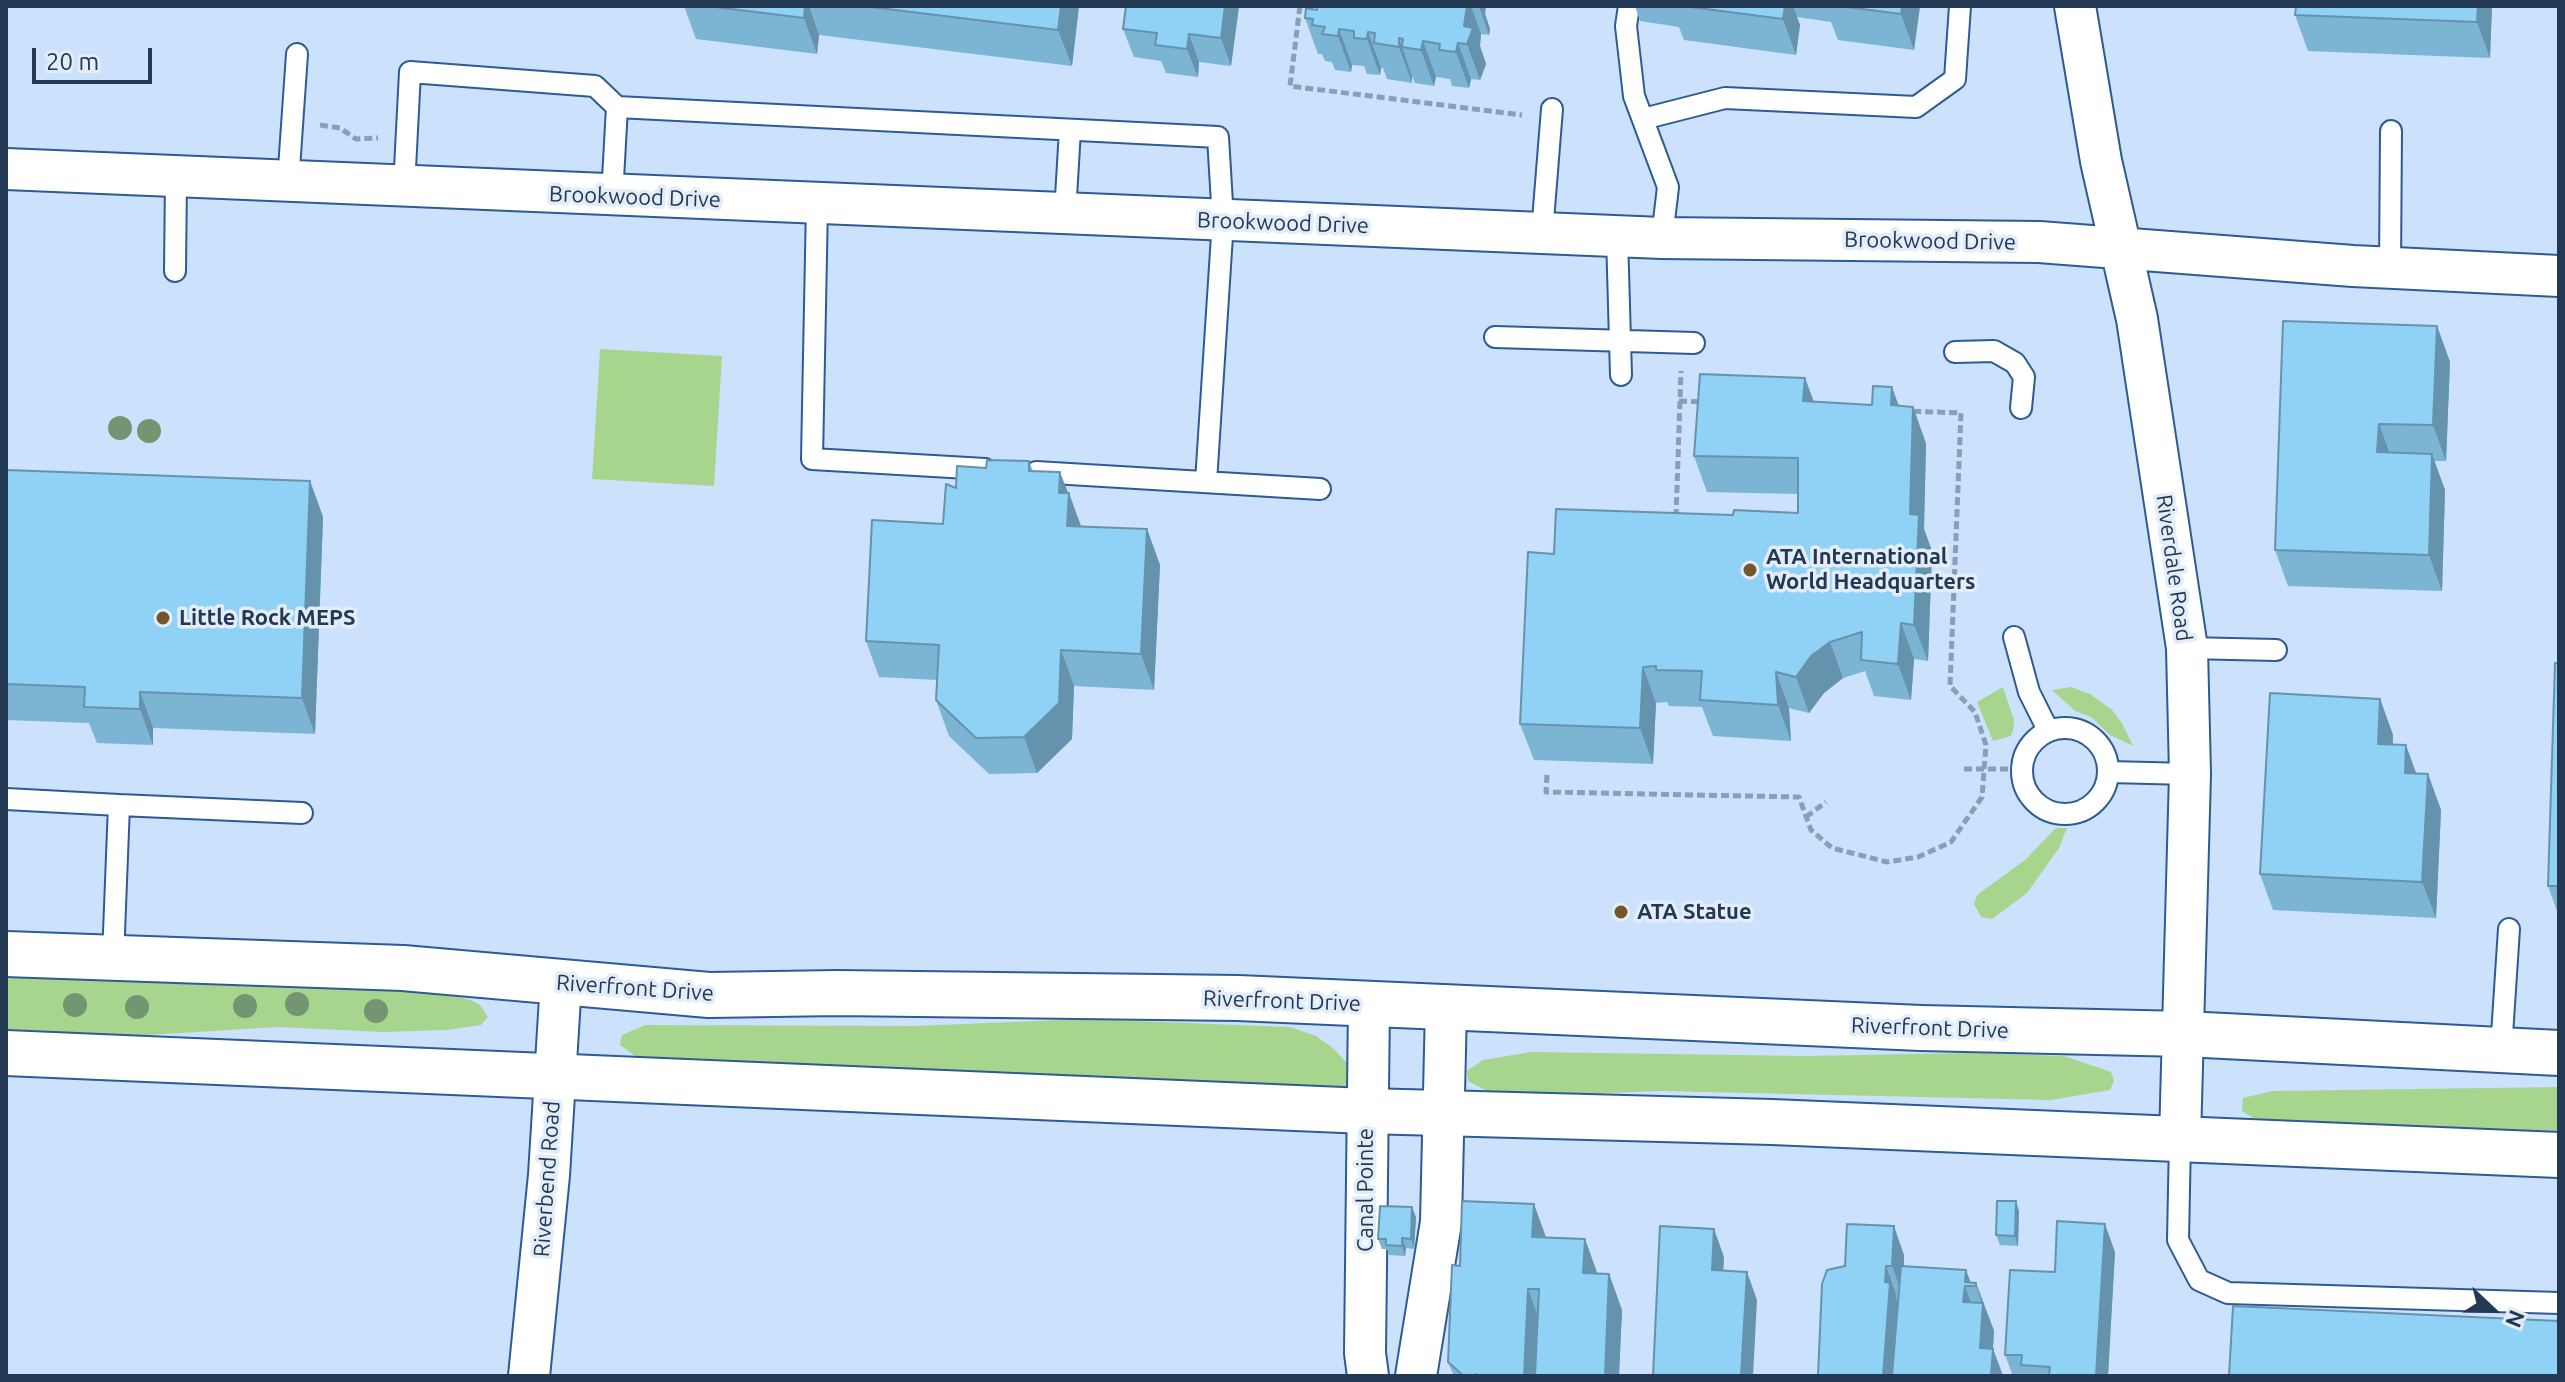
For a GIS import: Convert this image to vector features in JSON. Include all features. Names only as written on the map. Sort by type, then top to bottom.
[{"type":"street","name":"Riverdale Road","points":[[2075,6],[2120,248],[2137,319],[2187,648],[2190,774],[2180,1139]]},
{"type":"street","name":"Brookwood Drive","points":[[6,169],[612,197],[1662,238],[2039,242],[2559,276]]},
{"type":"street","name":"Riverfront Drive","points":[[6,954],[403,968],[709,995],[946,994],[1369,1004],[1921,1028],[2185,1034],[2559,1053]]},
{"type":"street","name":"Riverbend Road","points":[[529,1376],[540,1278],[561,982]]},
{"type":"street","name":"Canal Pointe","points":[[1368,1376],[1365,1353],[1369,1004]]},
{"type":"street","points":[[1416,1376],[1441,1222],[1446,1007]]},
{"type":"street","points":[[6,1053],[1366,1111],[1772,1122],[2559,1155]]},
{"type":"lane","points":[[1629,6],[1626,26],[1633,82],[1668,187],[1662,238]]},
{"type":"lane","points":[[1643,119],[1725,98],[1916,107],[1955,79],[1960,6]]},
{"type":"lane","points":[[288,183],[297,54]]},
{"type":"lane","points":[[404,188],[410,72],[595,86],[617,107],[1218,137],[1223,220],[1206,482]]},
{"type":"lane","points":[[612,197],[617,107]]},
{"type":"lane","points":[[1542,233],[1551,114]]},
{"type":"lane","points":[[1065,214],[1070,130]]},
{"type":"lane","points":[[2390,267],[2391,131]]},
{"type":"lane","points":[[175,271],[176,178]]},
{"type":"lane","points":[[817,204],[812,459],[1320,489]]},
{"type":"lane","points":[[1617,236],[1621,375]]},
{"type":"lane","points":[[1495,337],[1688,342]]},
{"type":"lane","points":[[1955,352],[1994,351],[2015,363],[2024,377],[2021,408]]},
{"type":"lane","points":[[2014,637],[2029,692],[2048,730]]},
{"type":"lane","points":[[2187,648],[2276,650]]},
{"type":"lane","points":[[2077,728],[2101,744],[2109,772],[2106,786],[2088,808],[2060,814],[2035,802],[2026,790],[2022,769],[2027,749],[2048,730],[2077,728]]},
{"type":"lane","points":[[2109,772],[2190,774]]},
{"type":"lane","points":[[6,799],[302,813]]},
{"type":"lane","points":[[113,958],[119,805]]},
{"type":"lane","points":[[2501,1050],[2509,929]]},
{"type":"lane","points":[[2180,1139],[2178,1240],[2199,1280],[2228,1293],[2559,1303]]},
{"type":"path","points":[[1300,6],[1290,86],[1551,114]]},
{"type":"path","points":[[315,130],[321,124],[340,128],[356,139],[379,138]]},
{"type":"path","points":[[1663,522],[1675,523],[1679,401],[1688,342]]},
{"type":"path","points":[[1679,401],[1711,402]]},
{"type":"path","points":[[1547,775],[1546,792],[1799,797],[1811,830],[1832,848],[1887,862],[1918,857],[1951,842],[1982,797],[1986,745],[1975,712],[1950,686],[1961,413],[1898,410]]},
{"type":"path","points":[[1964,769],[2022,769]]},
{"type":"path","points":[[1806,817],[1826,802]]},
{"type":"green space","points":[[600,349],[722,356],[714,486],[592,479]]},
{"type":"green space","points":[[2003,687],[2014,720],[2013,730],[2011,736],[1993,741],[1977,702]]},
{"type":"green space","points":[[2071,687],[2090,694],[2112,710],[2133,746],[2110,735],[2091,717],[2075,711],[2052,690]]},
{"type":"green space","points":[[2056,828],[2067,828],[2059,848],[2027,893],[1992,919],[1981,917],[1974,904],[1977,895],[2025,860]]},
{"type":"green space","points":[[6,976],[420,988],[471,1000],[480,1005],[488,1017],[481,1025],[447,1030],[383,1032],[278,1027],[148,1035],[6,1036]]},
{"type":"green space","points":[[1086,1019],[1290,1027],[1316,1036],[1334,1049],[1347,1063],[1348,1079],[1345,1086],[1333,1089],[638,1058],[620,1045],[622,1035],[645,1025],[913,1026]]},
{"type":"green space","points":[[1531,1052],[2064,1056],[2111,1072],[2114,1081],[2110,1090],[2051,1100],[1661,1091],[1498,1097],[1468,1081],[1467,1071],[1483,1060]]},
{"type":"green space","points":[[2559,1087],[2559,1139],[2258,1121],[2242,1111],[2243,1098],[2273,1091]]},
{"type":"building","points":[[707,6],[805,6],[804,18]]},
{"type":"building","points":[[863,6],[1061,6],[1058,30]]},
{"type":"building","points":[[1126,6],[1225,6],[1221,38],[1189,34],[1187,49],[1155,45],[1157,33],[1123,29]]},
{"type":"building","points":[[1317,6],[1467,6],[1464,26],[1473,28],[1467,44],[1458,43],[1456,52],[1439,50],[1440,44],[1423,41],[1421,50],[1402,47],[1403,39],[1399,38],[1399,47],[1374,43],[1375,33],[1368,32],[1367,39],[1354,38],[1354,31],[1339,29],[1338,36],[1322,34],[1325,27],[1312,25],[1313,19],[1305,18],[1306,8],[1317,10]]},
{"type":"building","points":[[1683,6],[1785,6],[1783,19]]},
{"type":"building","points":[[1839,6],[1902,6],[1901,14]]},
{"type":"building","points":[[2296,6],[2478,6],[2477,22],[2295,15]]},
{"type":"building","points":[[2283,321],[2437,326],[2433,425],[2379,424],[2377,452],[2432,454],[2429,555],[2275,550]]},
{"type":"building","name":"ATA International World Headquarters","points":[[1700,374],[1805,378],[1803,401],[1872,405],[1873,386],[1892,387],[1891,405],[1913,407],[1910,514],[1919,515],[1914,625],[1901,623],[1898,664],[1861,660],[1862,632],[1830,642],[1811,656],[1796,677],[1776,672],[1778,705],[1700,700],[1702,671],[1656,670],[1656,666],[1643,667],[1640,728],[1520,724],[1528,552],[1554,554],[1556,509],[1733,515],[1734,510],[1798,513],[1798,458],[1694,456]]},
{"type":"building","points":[[987,460],[1029,461],[1029,471],[1060,472],[1059,493],[1069,493],[1067,526],[1147,529],[1141,654],[1061,650],[1059,703],[1024,737],[976,738],[936,700],[939,645],[866,641],[872,520],[943,524],[946,484],[956,488],[957,466],[986,468]]},
{"type":"building","name":"Little Rock MEPS","points":[[6,470],[310,481],[302,698],[140,692],[140,709],[84,707],[85,687],[6,684]]},
{"type":"building","points":[[2555,663],[2559,663],[2559,886],[2548,886]]},
{"type":"building","points":[[2270,693],[2380,699],[2378,744],[2406,745],[2405,773],[2428,774],[2422,882],[2260,874]]},
{"type":"building","points":[[1462,1201],[1534,1204],[1532,1237],[1585,1239],[1583,1273],[1609,1274],[1605,1376],[1535,1376],[1539,1289],[1528,1289],[1524,1376],[1464,1376],[1448,1362],[1452,1265],[1460,1266]]},
{"type":"building","points":[[1997,1201],[2016,1201],[2015,1236],[1996,1235]]},
{"type":"building","points":[[1380,1206],[1412,1207],[1411,1239],[1402,1238],[1402,1246],[1386,1245],[1386,1239],[1378,1239]]},
{"type":"building","points":[[2057,1221],[2105,1224],[2096,1376],[2049,1376],[2050,1367],[2021,1365],[2022,1355],[2005,1355],[2010,1270],[2055,1272]]},
{"type":"building","points":[[1847,1224],[1894,1226],[1892,1266],[1886,1266],[1885,1282],[1890,1283],[1883,1376],[1818,1376],[1822,1284],[1827,1270],[1845,1266]]},
{"type":"building","points":[[1660,1226],[1714,1229],[1712,1270],[1747,1272],[1741,1376],[1653,1376]]},
{"type":"building","points":[[1901,1266],[1966,1270],[1965,1282],[1976,1283],[1976,1286],[1965,1286],[1963,1302],[1983,1303],[1980,1348],[1993,1349],[1991,1376],[1892,1376]]},
{"type":"building","points":[[2233,1306],[2559,1321],[2559,1376],[2229,1376]]},
{"type":"place","name":"ATA International World Headquarters","points":[[1750,570]]},
{"type":"place","name":"Little Rock MEPS","points":[[163,618]]},
{"type":"place","name":"ATA Statue","points":[[1621,912]]}]
